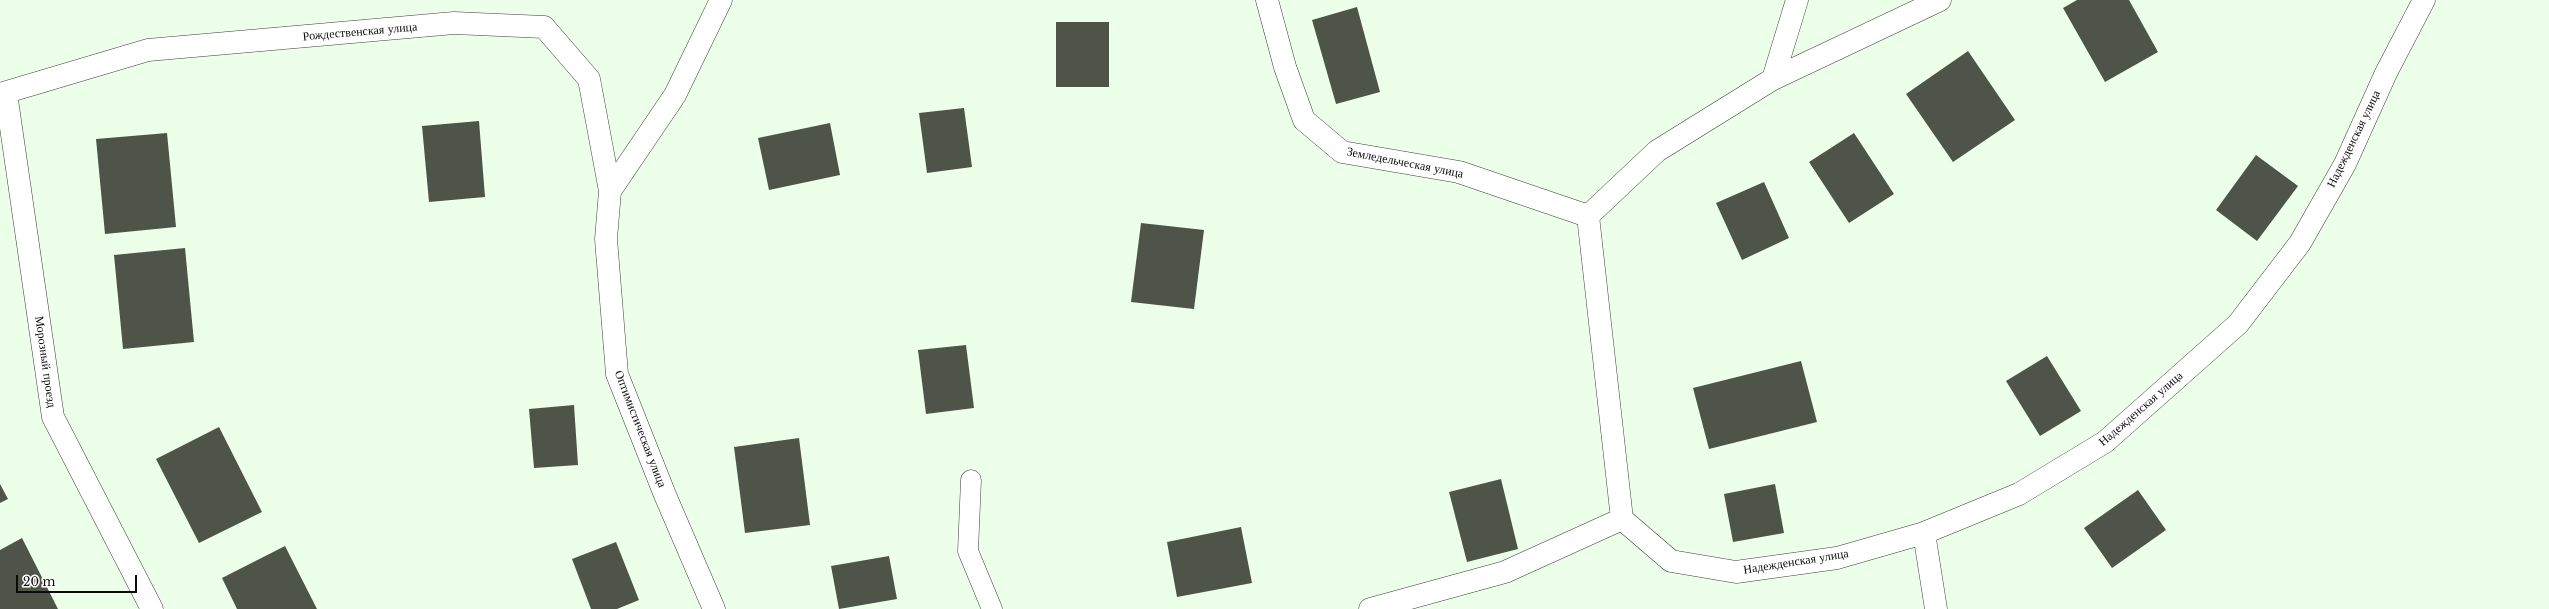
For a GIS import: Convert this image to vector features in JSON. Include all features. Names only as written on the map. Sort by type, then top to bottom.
[{"type":"street","points":[[610,191],[675,95],[721,0]]},
{"type":"street","name":"Земледельческая улица","points":[[1267,0],[1285,67],[1304,120],[1342,152],[1459,172],[1588,216]]},
{"type":"street","points":[[1773,79],[1797,0]]},
{"type":"street","points":[[1370,609],[1505,572],[1622,519],[1588,216],[1657,151],[1773,79],[1940,0]]},
{"type":"street","name":"Надежденская улица","points":[[1622,519],[1671,561],[1736,572],[1837,558],[1924,533],[2019,494],[2105,442],[2238,324],[2300,243],[2345,164],[2386,73],[2424,0]]},
{"type":"street","name":"Рождественская улица","points":[[3,94],[148,50],[454,24],[544,28],[589,79],[610,191]]},
{"type":"street","name":"Морозный проезд","points":[[3,94],[53,417],[152,609]]},
{"type":"street","name":"Оптимистическая улица","points":[[610,191],[606,239],[617,374],[665,495],[714,609]]},
{"type":"street","points":[[1924,533],[1936,609]]},
{"type":"lane","points":[[970,480],[968,551],[992,609]]},
{"type":"building","points":[[2077,0],[2129,0],[2158,52],[2105,82],[2063,8]]},
{"type":"building","points":[[1357,7],[1380,92],[1336,104],[1312,20]]},
{"type":"building","points":[[1056,22],[1109,22],[1109,87],[1056,87]]},
{"type":"building","points":[[1968,51],[2015,120],[1953,162],[1906,94]]},
{"type":"building","points":[[964,108],[972,167],[927,173],[919,113]]},
{"type":"building","points":[[479,121],[485,197],[429,202],[422,126]]},
{"type":"building","points":[[830,123],[840,175],[769,190],[758,138]]},
{"type":"building","points":[[167,133],[176,227],[105,234],[96,139]]},
{"type":"building","points":[[1854,133],[1894,194],[1849,223],[1809,162]]},
{"type":"building","points":[[2256,155],[2298,186],[2257,241],[2216,210]]},
{"type":"building","points":[[1764,182],[1789,238],[1742,260],[1716,203]]},
{"type":"building","points":[[1141,223],[1204,230],[1194,309],[1131,302]]},
{"type":"building","points":[[185,248],[194,342],[123,349],[114,255]]},
{"type":"building","points":[[966,345],[974,408],[926,414],[918,350]]},
{"type":"building","points":[[2047,356],[2081,411],[2040,436],[2006,381]]},
{"type":"building","points":[[1801,361],[1817,422],[1709,449],[1693,388]]},
{"type":"building","points":[[574,405],[578,465],[534,468],[529,409]]},
{"type":"building","points":[[219,427],[262,512],[199,543],[156,459]]},
{"type":"building","points":[[799,438],[810,525],[745,533],[734,447]]},
{"type":"building","points":[[1501,479],[1518,549],[1467,562],[1449,492]]},
{"type":"building","points":[[0,484],[8,499],[0,503]]},
{"type":"building","points":[[1775,484],[1784,533],[1733,542],[1724,494]]},
{"type":"building","points":[[2138,490],[2166,530],[2112,568],[2084,528]]},
{"type":"building","points":[[1241,527],[1252,583],[1177,597],[1167,542]]},
{"type":"building","points":[[22,538],[58,609],[0,609],[0,550]]},
{"type":"building","points":[[616,542],[639,600],[617,609],[591,609],[572,559]]},
{"type":"building","points":[[285,546],[317,609],[237,609],[222,578]]},
{"type":"building","points":[[889,556],[897,599],[839,609],[831,566]]}]
